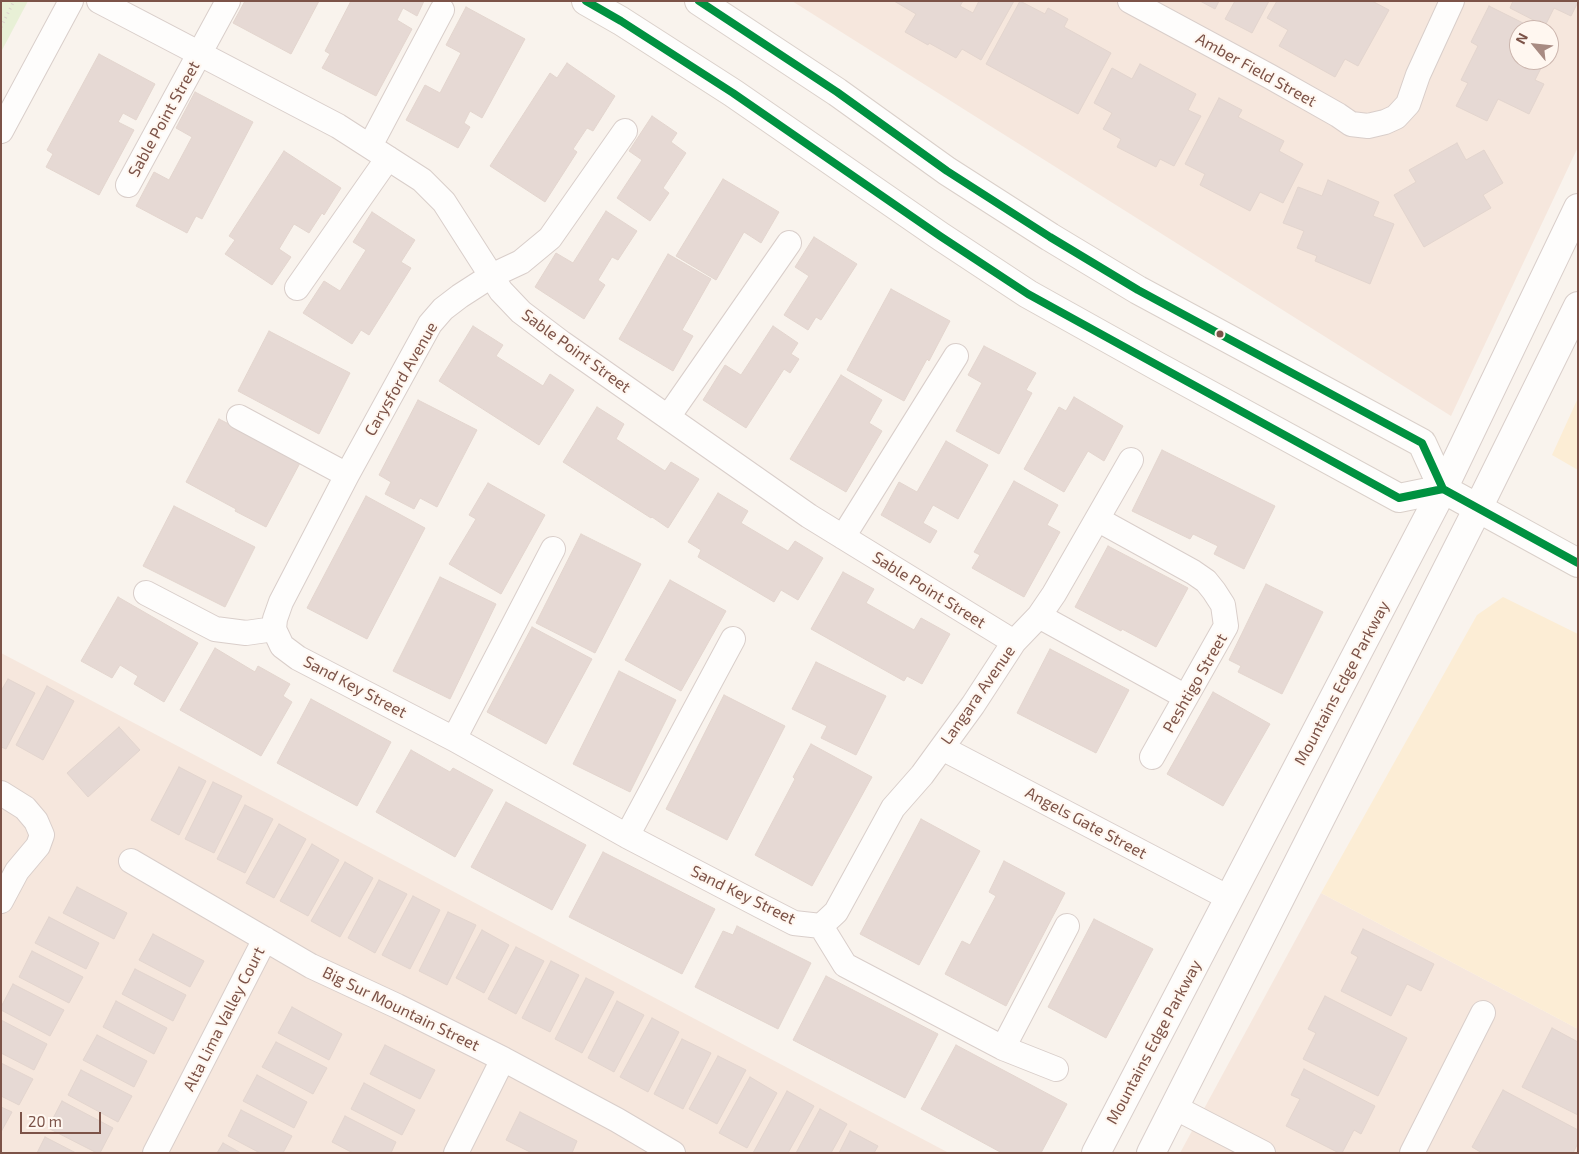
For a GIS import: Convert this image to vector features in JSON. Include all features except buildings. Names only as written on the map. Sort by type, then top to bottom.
[{"type":"main road","points":[[586,1],[621,21],[733,93],[940,236],[1028,294],[1399,498],[1442,489]]},
{"type":"main road","points":[[699,1],[837,92],[947,171],[1050,237],[1138,290],[1422,443],[1442,489],[1578,563]]},
{"type":"main road","name":"Mountains Edge Parkway","points":[[1096,1153],[1442,489],[1578,208]]},
{"type":"main road","points":[[1151,1153],[1478,508],[1578,306]]},
{"type":"street","points":[[1,131],[71,1]]},
{"type":"street","name":"Sable Point Street","points":[[99,1],[338,126],[422,180],[444,202],[501,291],[521,312],[809,516],[1014,642]]},
{"type":"street","name":"Sable Point Street","points":[[128,185],[228,1]]},
{"type":"street","name":"Amber Field Street","points":[[1130,1],[1269,76],[1351,124],[1368,126],[1396,117],[1408,104],[1418,75],[1452,1]]},
{"type":"street","points":[[297,288],[379,152],[442,10]]},
{"type":"street","points":[[491,276],[521,262],[550,238],[625,131]]},
{"type":"street","points":[[668,417],[789,243]]},
{"type":"street","name":"Carysford Avenue","points":[[275,624],[281,602],[292,580],[430,324],[443,309],[491,276]]},
{"type":"street","points":[[843,537],[956,356]]},
{"type":"street","points":[[239,417],[347,475]]},
{"type":"street","name":"Langara Avenue","points":[[821,926],[836,912],[893,808],[922,775],[973,705],[1014,642],[1039,616],[1054,594],[1131,460]]},
{"type":"street","name":"Peshtigo Street","points":[[1097,519],[1193,572],[1206,581],[1223,605],[1226,626],[1152,757]]},
{"type":"street","points":[[454,739],[553,549]]},
{"type":"street","points":[[146,593],[215,629],[246,632],[275,624]]},
{"type":"street","points":[[1039,616],[1186,697]]},
{"type":"street","name":"Sand Key Street","points":[[275,624],[282,646],[298,658],[454,739],[627,836],[794,923],[821,926]]},
{"type":"street","points":[[627,836],[733,639]]},
{"type":"street","name":"Angels Gate Street","points":[[942,748],[1229,898]]},
{"type":"street","points":[[1,794],[25,808],[36,821],[42,835],[38,846],[17,871],[1,901]]},
{"type":"street","name":"Big Sur Mountain Street","points":[[132,861],[311,966],[503,1059],[617,1120],[673,1153]]},
{"type":"street","points":[[821,926],[845,965],[1003,1048],[1056,1069]]},
{"type":"street","points":[[1003,1048],[1067,926]]},
{"type":"street","name":"Alta Lima Valley Court","points":[[156,1153],[265,939]]},
{"type":"street","points":[[1412,1153],[1483,1013]]},
{"type":"street","points":[[456,1153],[503,1059]]},
{"type":"street","points":[[1174,1107],[1263,1153]]},
{"type":"path","points":[[1,27],[14,1]]},
{"type":"shaded area","points":[[792,1],[1578,1],[1578,147],[1451,416]]},
{"type":"shaded area","points":[[1,653],[43,675],[949,1153],[1,1153]]},
{"type":"shaded area","points":[[1321,893],[1578,1029],[1578,1153],[1180,1153]]},
{"type":"green space","points":[[1,1],[28,1],[1,52]]},
{"type":"sand","points":[[1578,398],[1578,470],[1552,455]]},
{"type":"sand","points":[[1503,597],[1578,634],[1578,1029],[1321,893],[1477,615]]},
{"type":"transit line","points":[[586,1],[621,21],[733,93],[940,236],[1028,294],[1399,498],[1443,489]]},
{"type":"transit line","points":[[699,1],[837,92],[947,171],[1050,237],[1138,290],[1422,443],[1443,489],[1578,563]]}]
